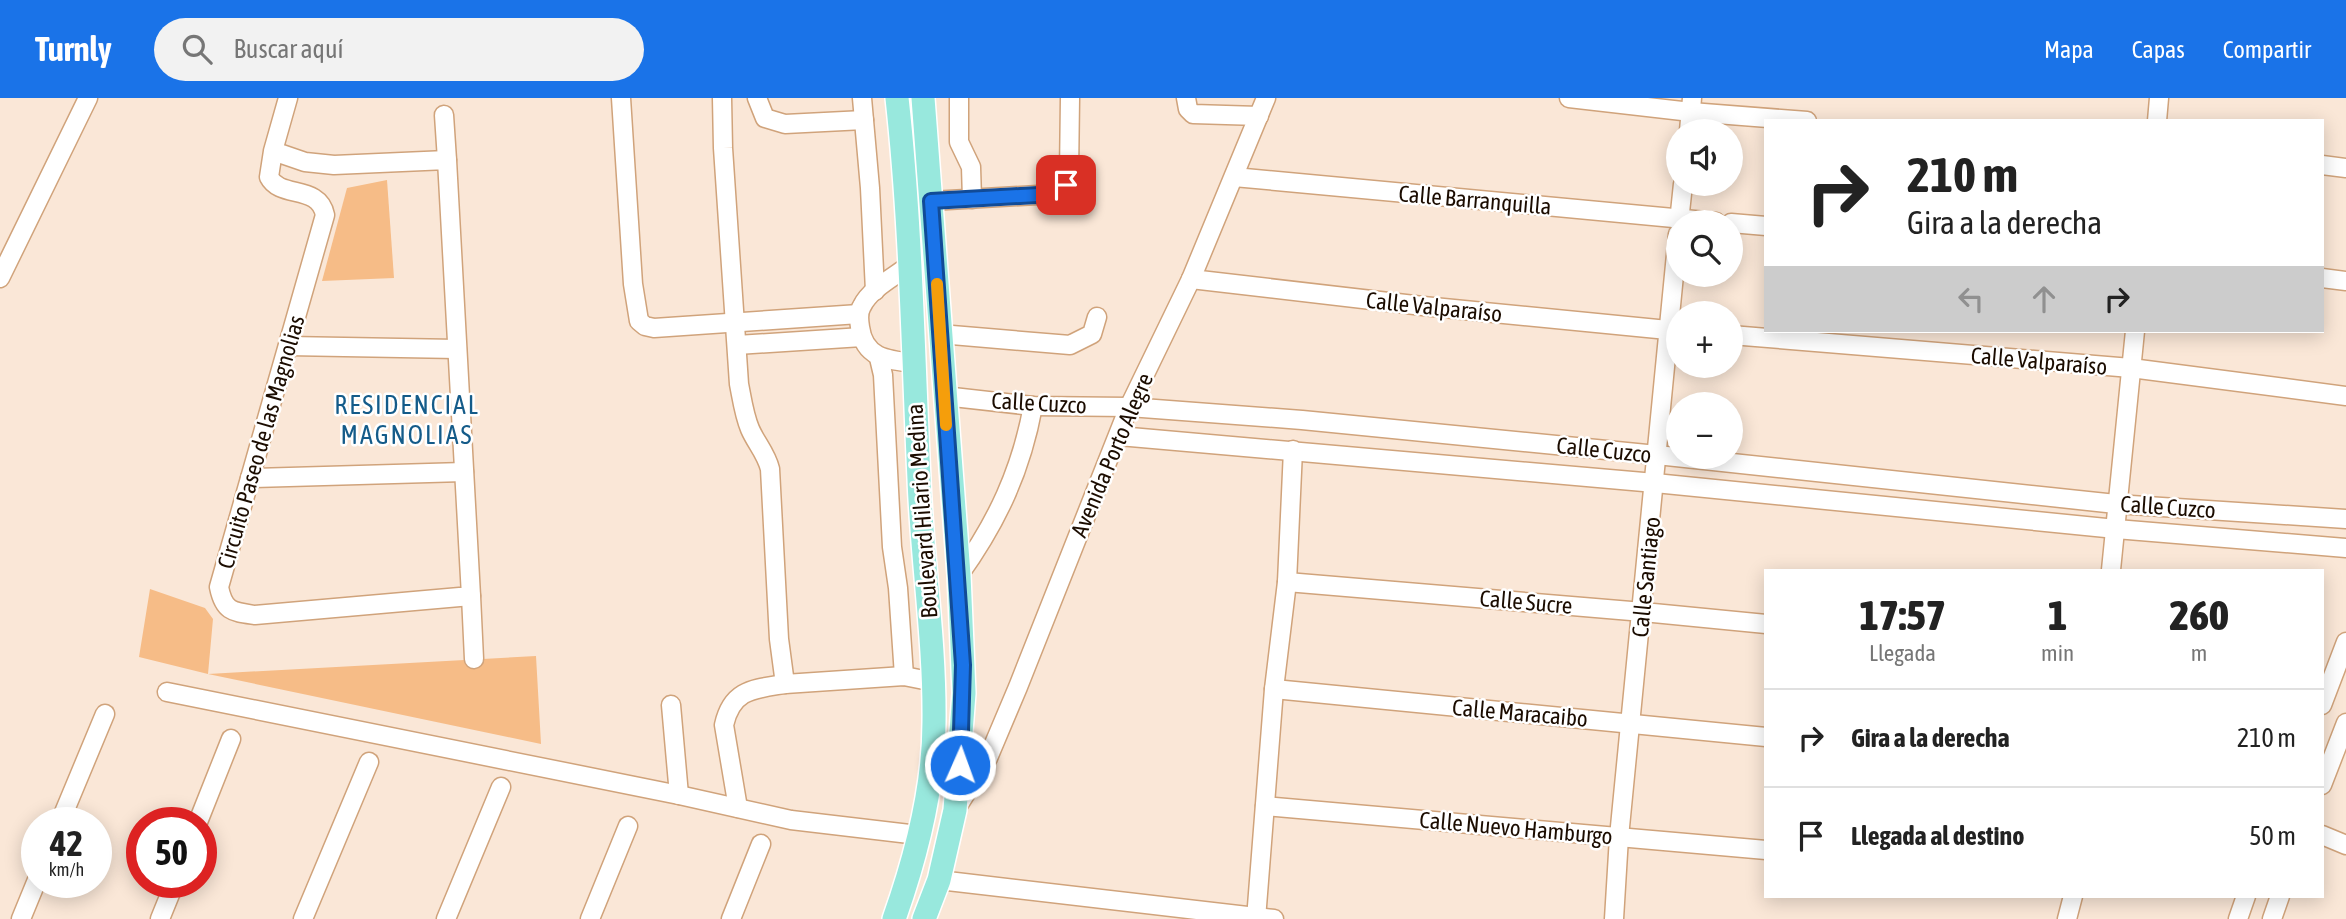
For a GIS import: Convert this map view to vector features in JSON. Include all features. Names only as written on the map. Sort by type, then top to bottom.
[{"type":"main road","name":"Boulevard Hilario Medina","points":[[894,919],[918,835],[931,762],[934,725],[934,682],[919,490],[914,363],[897,98]]},
{"type":"main road","name":"Boulevard Hilario Medina","points":[[923,98],[959,575],[964,694],[955,810],[939,880],[924,919]]},
{"type":"street","points":[[0,278],[88,98]]},
{"type":"street","name":"Circuito Paseo de las Magnolias","points":[[288,98],[273,151],[269,172],[271,182],[276,186],[308,194],[323,207],[324,215],[219,587],[222,600],[226,607],[235,612],[255,615],[471,596]]},
{"type":"street","points":[[621,98],[633,284],[639,321],[645,326],[736,324],[859,314]]},
{"type":"street","points":[[722,98],[739,384],[751,431],[767,456],[770,469],[779,639],[785,684]]},
{"type":"street","points":[[757,98],[765,118],[785,124],[864,120]]},
{"type":"street","points":[[862,98],[875,291]]},
{"type":"street","points":[[960,98],[959,142],[971,167],[972,199]]},
{"type":"street","points":[[931,201],[1046,195],[1061,191],[1069,175],[1070,98]]},
{"type":"street","points":[[1186,98],[1192,114],[1232,107],[1259,116]]},
{"type":"street","name":"Avenida Porto Alegre","points":[[955,810],[988,758],[1129,407],[1191,279],[1266,98]]},
{"type":"street","points":[[1569,98],[1691,105],[1792,119]]},
{"type":"street","points":[[2157,119],[2159,98]]},
{"type":"street","points":[[444,115],[474,659]]},
{"type":"street","points":[[273,151],[305,162],[334,165],[447,160]]},
{"type":"street","points":[[2324,165],[2346,168]]},
{"type":"street","name":"Calle Barranquilla","points":[[1234,177],[1666,224]]},
{"type":"street","points":[[1743,224],[1764,226]]},
{"type":"street","points":[[904,676],[898,588],[892,547],[883,375],[879,358],[867,347],[862,337],[859,314],[862,305],[875,291],[908,267]]},
{"type":"street","points":[[2324,278],[2346,281]]},
{"type":"street","name":"Calle Valparaíso","points":[[1191,279],[1423,306],[1666,329]]},
{"type":"street","points":[[940,334],[1070,345],[1092,334],[1097,317]]},
{"type":"street","points":[[2111,569],[2135,333]]},
{"type":"street","name":"Calle Valparaíso","points":[[1743,336],[2131,368],[2346,396]]},
{"type":"street","points":[[737,345],[862,337]]},
{"type":"street","points":[[288,346],[457,349]]},
{"type":"street","points":[[879,358],[914,363]]},
{"type":"street","name":"Calle Santiago","points":[[1614,919],[1619,837],[1657,455],[1667,378]]},
{"type":"street","name":"Calle Cuzco","points":[[944,396],[1033,406],[1129,407],[1316,422],[2116,504],[2346,519]]},
{"type":"street","points":[[959,575],[985,538],[1003,501],[1019,463],[1033,406]]},
{"type":"street","name":"Calle Cuzco","points":[[1119,436],[2346,548]]},
{"type":"street","points":[[939,880],[1263,918],[1265,806],[1274,689],[1287,582],[1293,450]]},
{"type":"street","points":[[250,478],[464,472]]},
{"type":"street","name":"Calle Sucre","points":[[1287,582],[1643,611],[1764,624]]},
{"type":"street","points":[[2324,700],[2346,642]]},
{"type":"street","points":[[738,808],[724,725],[726,713],[740,695],[785,684],[904,676],[934,682]]},
{"type":"street","name":"Calle Maracaibo","points":[[1274,689],[1764,737]]},
{"type":"street","points":[[167,692],[791,820],[918,835]]},
{"type":"street","points":[[671,705],[679,795]]},
{"type":"street","points":[[66,807],[105,714]]},
{"type":"street","points":[[2324,780],[2346,723]]},
{"type":"street","points":[[204,807],[232,739]]},
{"type":"street","points":[[303,919],[369,762]]},
{"type":"street","points":[[446,919],[501,787]]},
{"type":"street","name":"Calle Nuevo Hamburgo","points":[[1265,806],[1764,850]]},
{"type":"street","points":[[590,919],[628,826]]},
{"type":"street","points":[[2324,836],[2346,845]]},
{"type":"street","points":[[731,919],[761,844]]},
{"type":"street","points":[[20,919],[29,898]]},
{"type":"street","points":[[160,919],[169,898]]},
{"type":"street","points":[[2067,919],[2072,898]]},
{"type":"street","points":[[2238,919],[2245,898]]},
{"type":"street","points":[[2272,919],[2279,898]]},
{"type":"shaded area","points":[[387,180],[394,278],[322,281],[347,188]]},
{"type":"shaded area","points":[[150,589],[205,608],[213,619],[208,674],[139,657]]},
{"type":"shaded area","points":[[536,656],[541,744],[208,674]]},
{"type":"slow traffic","points":[[937,284],[946,425]]},
{"type":"district","name":"RESIDENCIAL MAGNOLIAS","points":[[407,420]]},
{"type":"route","points":[[960,765],[964,694],[959,575],[947,447],[931,201],[1055,194],[1066,185]]}]
